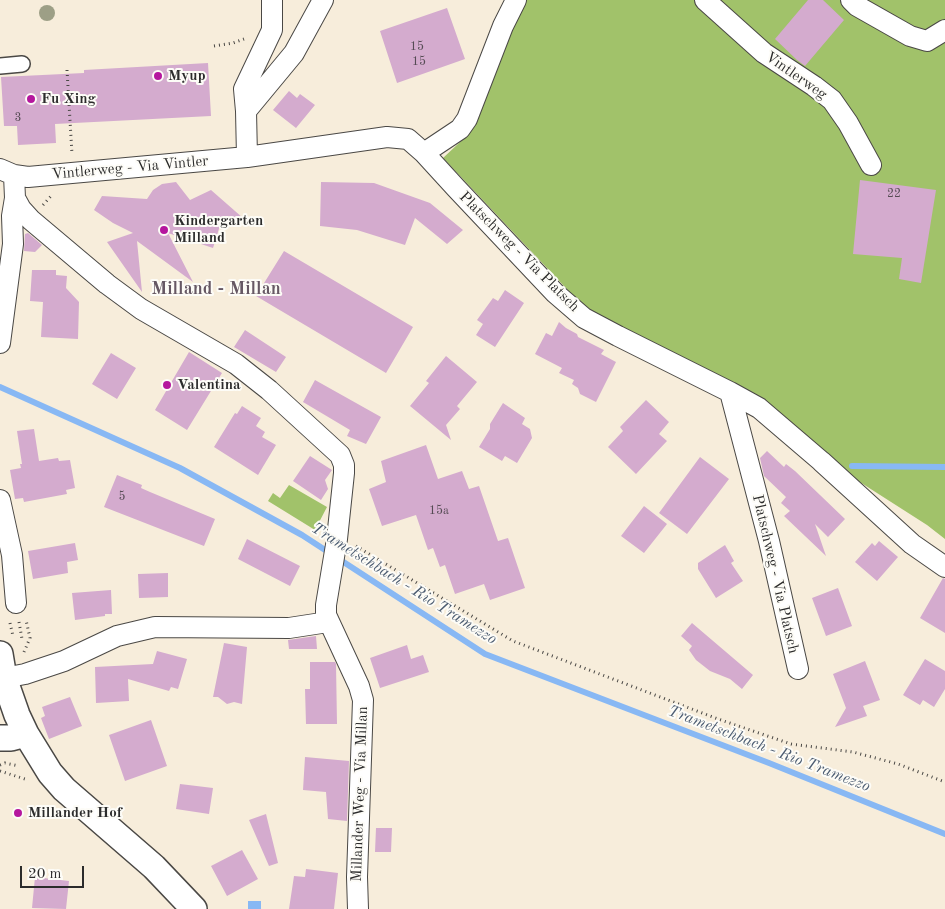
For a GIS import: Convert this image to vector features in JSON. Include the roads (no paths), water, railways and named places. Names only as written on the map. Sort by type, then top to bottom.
[{"type":"street","points":[[247,157],[244,89],[272,30],[272,0]]},
{"type":"street","points":[[246,111],[294,53],[323,0]]},
{"type":"street","points":[[424,153],[460,129],[467,119],[502,26],[516,0]]},
{"type":"street","name":"Vintlerweg","points":[[704,0],[764,53],[832,100],[848,123],[871,165]]},
{"type":"street","points":[[851,0],[857,6],[910,36],[927,41],[945,30]]},
{"type":"street","points":[[0,66],[22,64]]},
{"type":"street","name":"Vintlerweg - Via Vintler","points":[[7,172],[28,177],[247,157],[387,137],[408,139],[424,153]]},
{"type":"street","name":"Platschweg - Via Platsch","points":[[424,153],[555,293],[584,318],[759,408],[821,461],[912,544],[945,567]]},
{"type":"street","points":[[0,343],[13,244],[12,216],[15,198],[7,172]]},
{"type":"street","name":"Millander Weg - Via Millan","points":[[15,198],[21,209],[31,220],[107,284],[141,309],[236,364],[269,390],[340,455],[344,465],[344,473],[326,615],[360,686],[363,700],[357,876],[358,909]]},
{"type":"street","name":"Platschweg - Via Platsch","points":[[730,392],[769,541],[798,668]]},
{"type":"street","points":[[0,500],[12,555],[13,609]]},
{"type":"street","points":[[4,678],[25,674],[64,661],[117,636],[155,627],[289,628],[328,622]]},
{"type":"street","points":[[7,648],[4,678],[17,715],[44,765],[64,789],[154,867],[194,909]]},
{"type":"street","points":[[0,738],[11,738],[26,734]]},
{"type":"water","points":[[248,901],[261,901],[261,909],[248,909]]},
{"type":"waterway","name":"Trametschbach - Rio Tramezzo","points":[[0,387],[180,468],[302,535],[485,654],[769,763],[945,834]]},
{"type":"waterway","points":[[852,466],[945,467]]},
{"type":"place","name":"Myup","points":[[158,76]]},
{"type":"place","name":"Fu Xing","points":[[31,99]]},
{"type":"place","name":"Kindergarten Milland","points":[[164,230]]},
{"type":"place","name":"Valentina","points":[[167,385]]},
{"type":"place","name":"Millander Hof","points":[[18,813]]},
{"type":"district","name":"Milland - Millan","points":[[216,289]]}]
